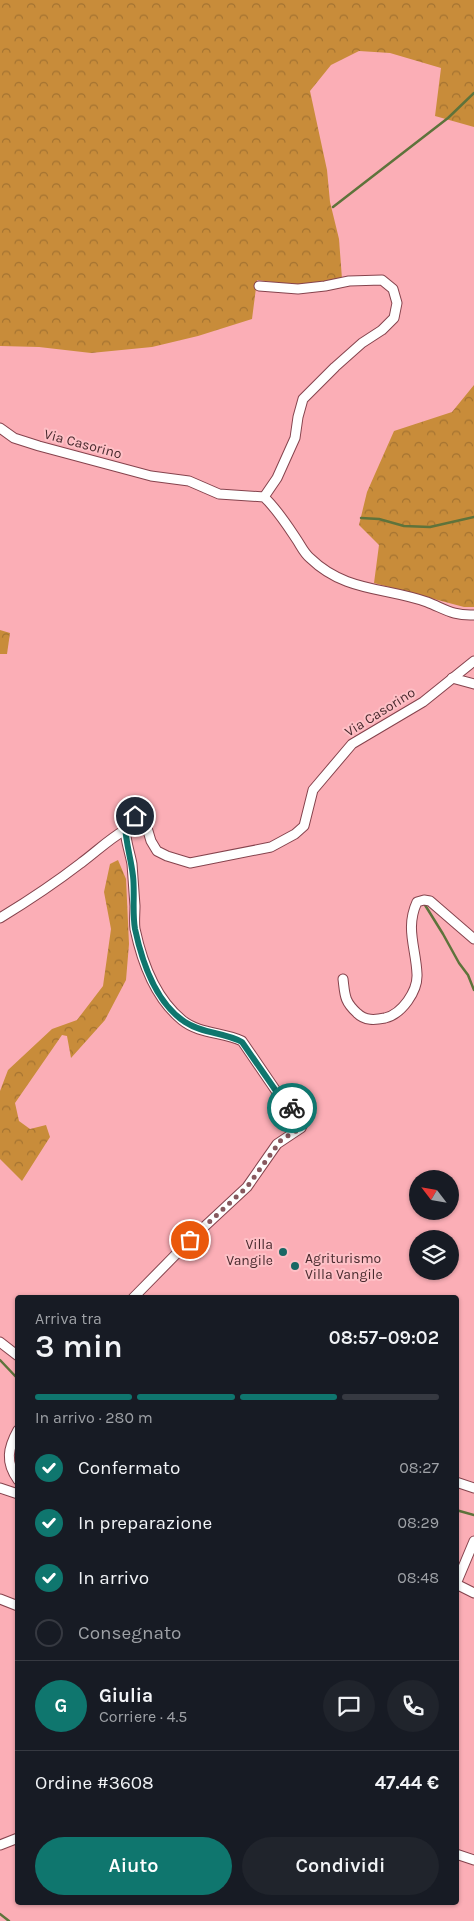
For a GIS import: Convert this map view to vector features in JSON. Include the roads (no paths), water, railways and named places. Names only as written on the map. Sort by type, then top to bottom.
[{"type":"street","points":[[259,286],[298,288],[325,286],[349,281],[382,280],[393,289],[397,304],[394,318],[382,330],[335,367],[303,399],[295,438],[277,478],[264,497],[308,556],[320,568],[338,579],[426,602],[460,615],[474,615]]},
{"type":"street","name":"Via Casorino","points":[[0,428],[14,438],[39,446],[151,476],[189,481],[219,494],[264,497]]},
{"type":"street","name":"Via Casorino","points":[[125,830],[126,822],[130,818],[135,816],[143,818],[151,841],[157,851],[190,863],[271,847],[295,834],[304,826],[313,790],[352,744],[423,702],[474,661]]},
{"type":"street","points":[[452,678],[474,684]]},
{"type":"street","points":[[0,918],[39,894],[125,830],[130,852],[133,881],[135,928],[145,963],[157,990],[182,1021],[195,1028],[233,1037],[242,1042],[283,1101],[300,1112],[304,1122],[301,1128],[277,1144],[247,1187],[190,1240],[136,1295]]},
{"type":"street","points":[[343,979],[347,1003],[360,1016],[373,1020],[390,1017],[402,1007],[411,997],[418,976],[411,930],[412,914],[417,902],[430,901],[474,939]]},
{"type":"street","points":[[0,1342],[15,1354]]},
{"type":"street","points":[[15,1435],[11,1442],[8,1461],[15,1476]]},
{"type":"street","points":[[459,1483],[474,1488]]},
{"type":"street","points":[[0,1488],[15,1493]]},
{"type":"street","points":[[459,1577],[474,1541]]},
{"type":"street","points":[[459,1585],[474,1592]]},
{"type":"street","points":[[0,1599],[15,1605]]},
{"type":"street","points":[[0,1845],[15,1839]]},
{"type":"street","points":[[459,1855],[474,1860]]},
{"type":"waterway","points":[[333,207],[448,118],[474,93]]},
{"type":"waterway","points":[[361,518],[379,519],[404,526],[430,527],[474,517]]},
{"type":"waterway","points":[[425,905],[468,975],[474,990]]},
{"type":"waterway","points":[[0,1360],[15,1376]]},
{"type":"waterway","points":[[459,1511],[474,1515]]},
{"type":"waterway","points":[[0,1914],[9,1921]]},
{"type":"place","name":"Villa Vangile","points":[[283,1252]]},
{"type":"place","name":"Agriturismo Villa Vangile","points":[[295,1266]]}]
